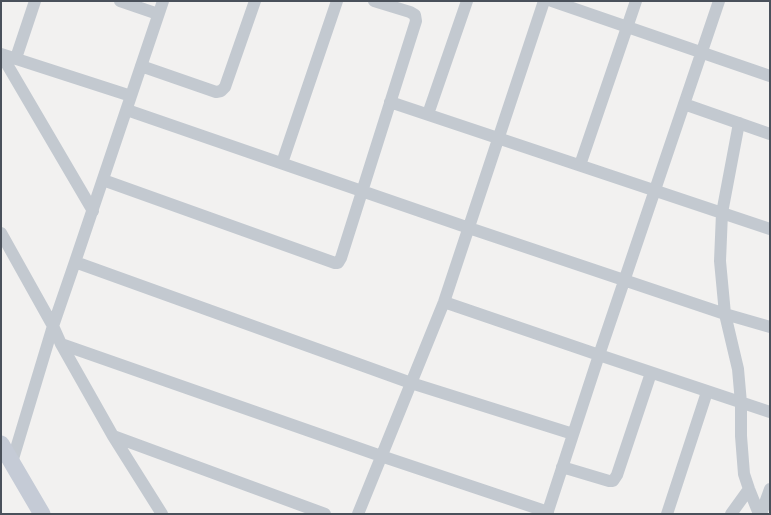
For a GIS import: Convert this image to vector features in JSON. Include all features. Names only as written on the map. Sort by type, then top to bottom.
[{"type":"street","points":[[16,58],[35,1]]},
{"type":"street","points":[[120,1],[158,14]]},
{"type":"street","points":[[42,514],[5,455],[53,326],[163,1]]},
{"type":"street","points":[[141,66],[216,92],[221,91],[225,87],[255,1]]},
{"type":"street","points":[[282,163],[338,1]]},
{"type":"street","points":[[428,114],[467,1]]},
{"type":"street","points":[[358,514],[444,302],[544,1]]},
{"type":"street","points":[[552,1],[770,76]]},
{"type":"street","points":[[580,165],[636,1]]},
{"type":"street","points":[[61,344],[548,513],[599,356],[719,1]]},
{"type":"street","points":[[103,180],[338,263],[340,261],[416,21],[415,15],[410,12],[381,2]]},
{"type":"street","points":[[1,54],[131,96]]},
{"type":"street","points":[[1,54],[93,211]]},
{"type":"street","points":[[390,102],[770,229]]},
{"type":"street","points":[[684,104],[770,134]]},
{"type":"street","points":[[126,110],[469,228],[725,314],[770,327]]},
{"type":"street","points":[[739,123],[722,213],[720,261],[725,314],[738,369],[744,474],[760,514]]},
{"type":"street","points":[[1,233],[113,436],[162,514]]},
{"type":"street","points":[[75,262],[411,383],[573,434]]},
{"type":"street","points":[[444,302],[599,356],[770,412]]},
{"type":"street","points":[[562,467],[609,482],[613,481],[651,373]]},
{"type":"street","points":[[667,514],[707,392]]},
{"type":"street","points":[[113,436],[326,514]]},
{"type":"street","points":[[731,514],[749,489]]},
{"type":"street","points":[[760,514],[769,497]]}]
